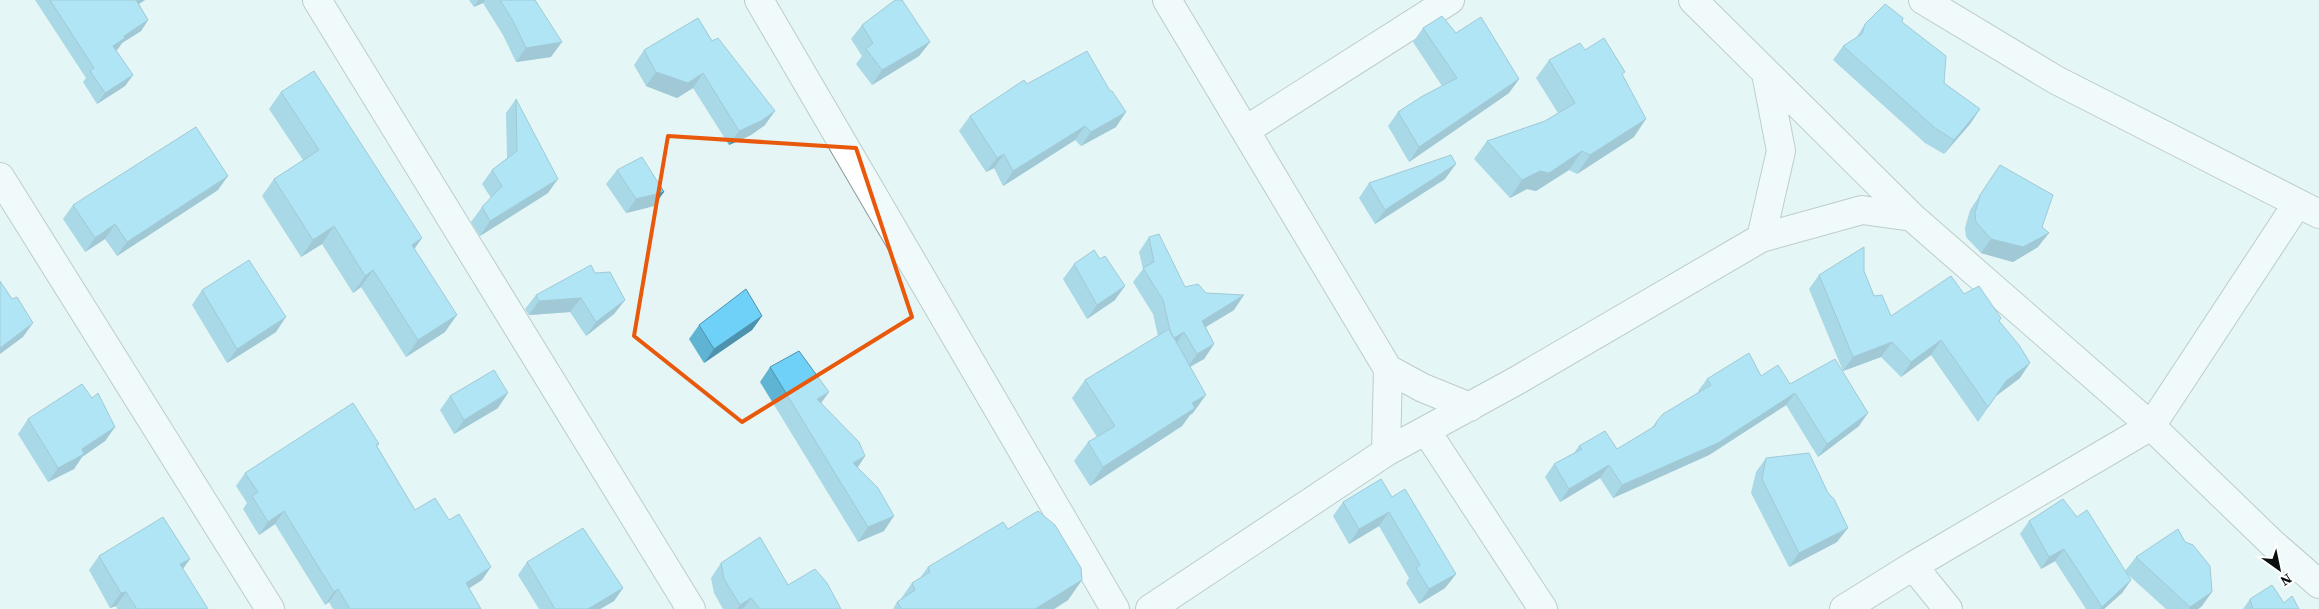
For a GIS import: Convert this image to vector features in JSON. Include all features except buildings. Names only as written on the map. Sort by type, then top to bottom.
[{"type":"street","points":[[317,0],[691,609]]},
{"type":"street","points":[[759,0],[1115,609]]},
{"type":"street","points":[[1167,0],[1388,369],[1423,388],[1470,407]]},
{"type":"street","points":[[1246,130],[1450,0]]},
{"type":"street","points":[[1693,0],[1912,217],[2151,426],[2272,543],[2319,584]]},
{"type":"street","points":[[1844,609],[1912,566],[2151,426],[2308,209],[2056,80],[1923,0]]},
{"type":"street","points":[[1761,238],[1781,151],[1766,73]]},
{"type":"street","points":[[0,177],[270,609]]},
{"type":"street","points":[[1150,609],[1386,452],[1427,432],[1761,238],[1862,210],[1912,217]]},
{"type":"street","points":[[1386,452],[1388,369]]},
{"type":"street","points":[[1427,432],[1543,609]]},
{"type":"street","points":[[1912,566],[1948,609]]},
{"type":"highlighted area","points":[[668,136],[856,148],[912,317],[742,422],[634,336]]}]
